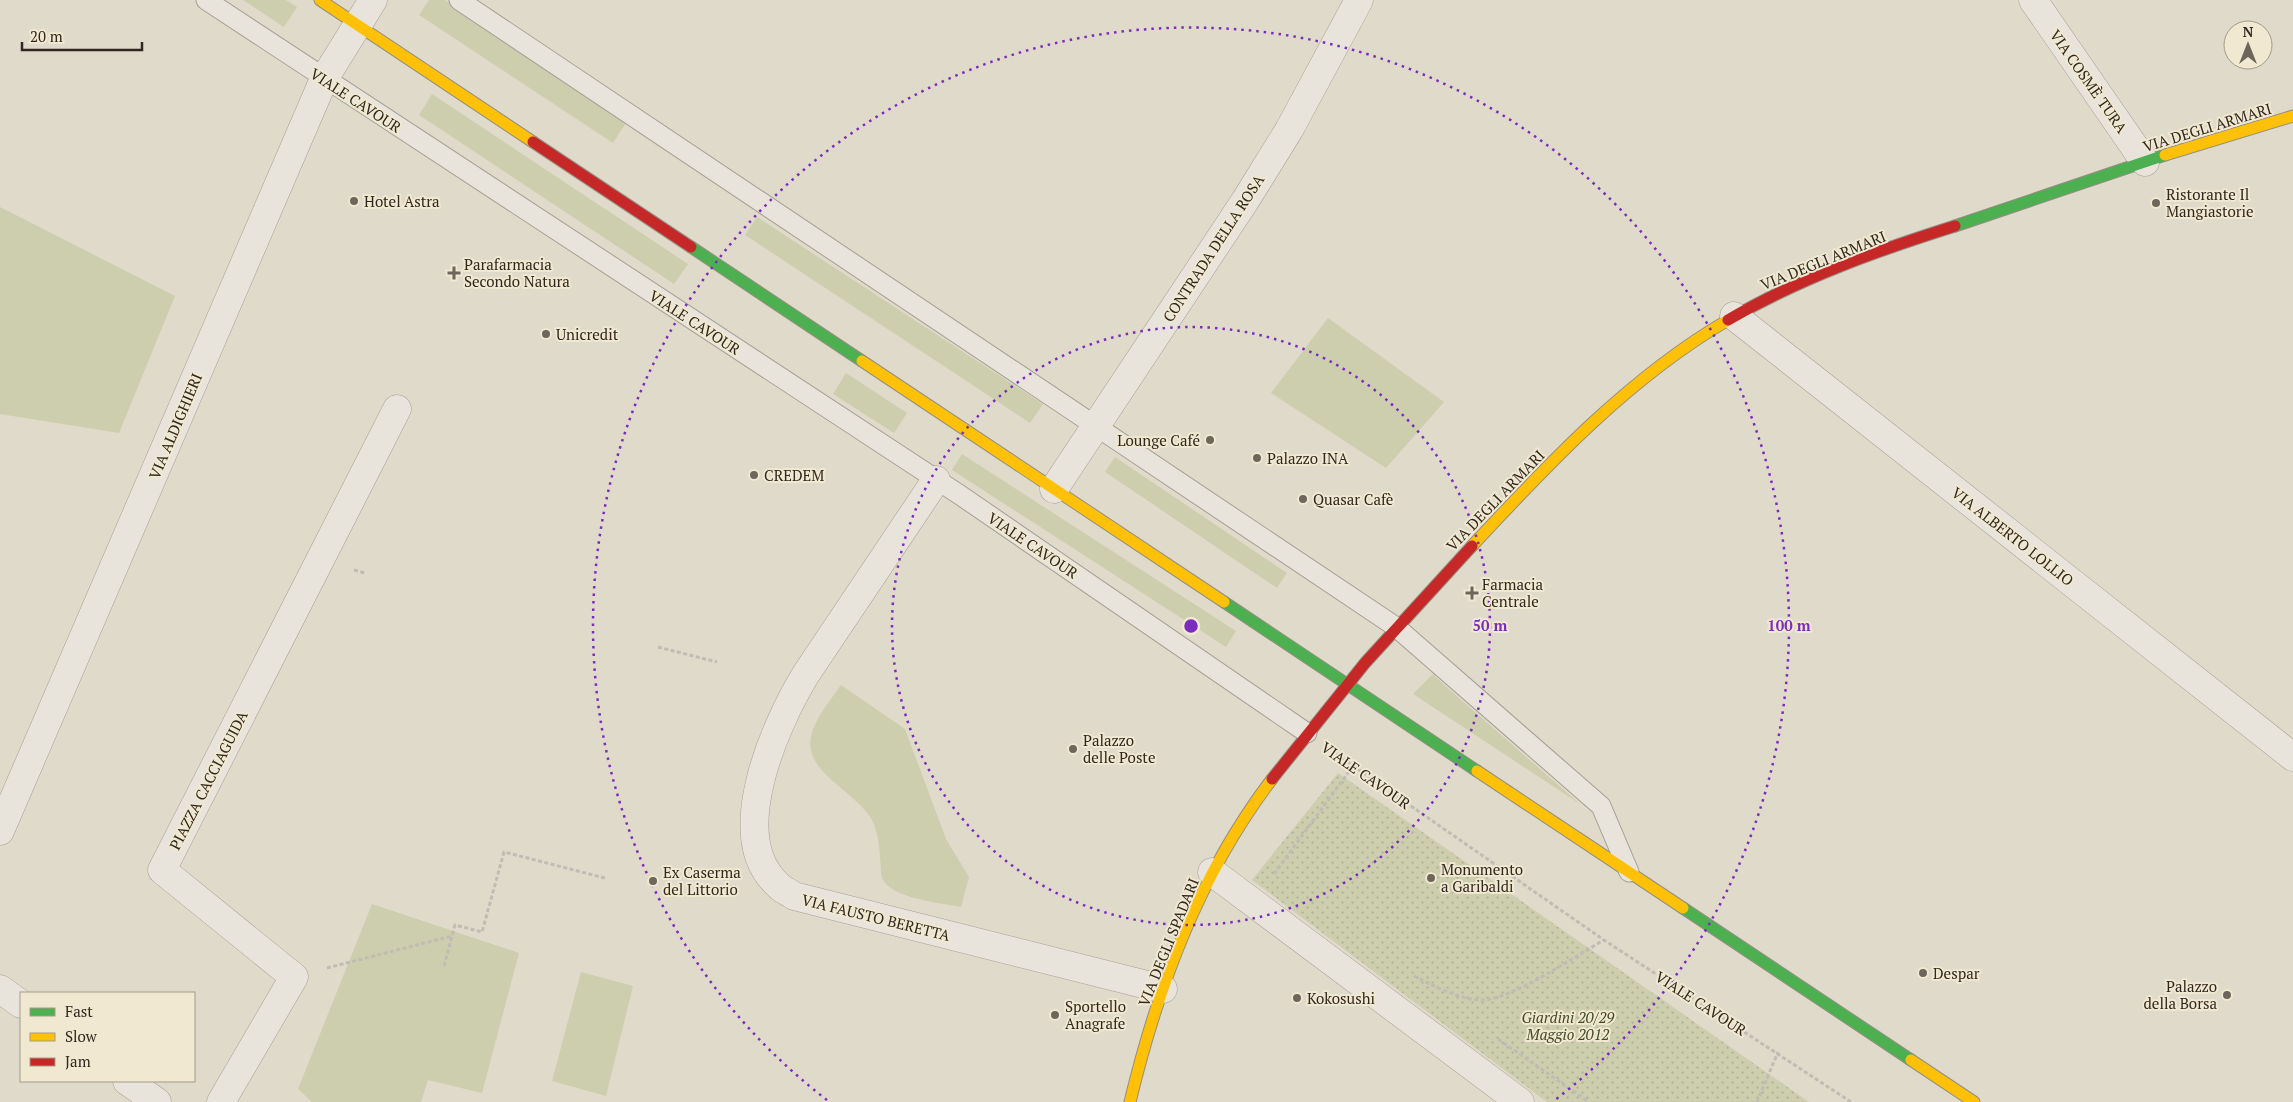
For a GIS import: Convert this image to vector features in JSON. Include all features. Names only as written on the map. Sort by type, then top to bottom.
[{"type":"street","points":[[320,0],[1974,1102]]},
{"type":"street","name":"VIA ALDIGHIERI","points":[[0,831],[324,79],[372,0]]},
{"type":"street","name":"CONTRADA DELLA ROSA","points":[[1054,489],[1289,130],[1359,0]]},
{"type":"street","name":"VIA COSMÈ TURA","points":[[2033,0],[2145,162]]},
{"type":"street","name":"VIA DEGLI ARMARI","points":[[1346,684],[1396,627],[1567,446],[1609,407],[1691,343],[1734,316],[1770,296],[1867,256],[2145,162],[2293,116]]},
{"type":"street","name":"VIA ALBERTO LOLLIO","points":[[1734,316],[2293,757]]},
{"type":"street","name":"PIAZZA CACCIAGUIDA","points":[[294,977],[162,870],[397,409]]},
{"type":"street","name":"VIA FAUSTO BERETTA","points":[[936,480],[806,674],[790,701],[762,774],[755,807],[754,830],[758,852],[766,870],[778,886],[794,896],[1163,989]]},
{"type":"street","name":"VIA DEGLI SPADARI","points":[[1130,1102],[1163,989],[1190,917],[1212,872],[1254,803],[1346,684]]},
{"type":"street","points":[[1212,872],[1520,1102]]},
{"type":"street","points":[[220,1102],[294,977]]},
{"type":"street","points":[[0,989],[20,1003]]},
{"type":"street","points":[[128,1082],[157,1102]]},
{"type":"lane","name":"VIALE CAVOUR","points":[[206,0],[936,480],[1307,733]]},
{"type":"lane","points":[[460,0],[1396,627],[1601,806],[1629,872]]},
{"type":"path","points":[[658,646],[717,662]]},
{"type":"path","name":"VIALE CAVOUR","points":[[1307,733],[1604,940],[1778,1052],[1851,1102]]},
{"type":"path","points":[[1252,902],[1353,766]]},
{"type":"path","points":[[444,966],[455,925],[482,932],[504,852],[605,878]]},
{"type":"path","points":[[1274,873],[1281,878]]},
{"type":"path","points":[[294,977],[452,936]]},
{"type":"path","points":[[1411,975],[1442,991],[1482,1000],[1509,993],[1604,940]]},
{"type":"path","points":[[1757,1102],[1778,1052]]},
{"type":"green space","points":[[243,0],[286,0],[297,7],[284,27]]},
{"type":"green space","points":[[429,0],[445,0],[628,120],[613,143],[419,15]]},
{"type":"green space","points":[[432,94],[688,264],[674,284],[419,115]]},
{"type":"green space","points":[[0,207],[175,296],[119,433],[0,414]]},
{"type":"green space","points":[[757,217],[1043,404],[1030,423],[745,235]]},
{"type":"green space","points":[[1328,318],[1444,402],[1386,468],[1271,393]]},
{"type":"green space","points":[[846,373],[907,413],[894,433],[833,394]]},
{"type":"green space","points":[[962,454],[1236,631],[1226,647],[952,470]]},
{"type":"green space","points":[[1115,457],[1287,573],[1277,588],[1105,472]]},
{"type":"green space","points":[[1433,674],[1442,683],[1580,804],[1413,694]]},
{"type":"green space","points":[[841,685],[905,729],[946,839],[969,877],[961,907],[914,898],[891,888],[884,881],[881,873],[878,839],[872,820],[853,798],[819,767],[813,755],[810,742],[814,727]]},
{"type":"green space","name":"Giardini 20/29 Maggio 2012","points":[[1338,773],[1809,1102],[1547,1102],[1252,880]]},
{"type":"green space","points":[[372,904],[519,953],[482,1093],[428,1080],[421,1102],[312,1102],[298,1089]]},
{"type":"green space","points":[[581,972],[633,986],[606,1096],[552,1081]]},
{"type":"traffic: fast","points":[[1955,226],[2165,155]]},
{"type":"traffic: fast","points":[[691,247],[862,361]]},
{"type":"traffic: fast","points":[[1224,602],[1477,771]]},
{"type":"traffic: fast","points":[[1683,908],[1911,1060]]},
{"type":"traffic: slow","points":[[320,0],[533,142]]},
{"type":"traffic: slow","points":[[2165,155],[2293,116]]},
{"type":"traffic: slow","points":[[1472,546],[1592,423],[1657,368],[1728,320]]},
{"type":"traffic: slow","points":[[862,361],[1224,602]]},
{"type":"traffic: slow","points":[[1477,771],[1683,908]]},
{"type":"traffic: slow","points":[[1130,1102],[1154,1016],[1184,933],[1202,893],[1223,854],[1246,816],[1272,779]]},
{"type":"traffic: slow","points":[[1911,1060],[1974,1102]]},
{"type":"traffic: jam","points":[[533,142],[691,247]]},
{"type":"traffic: jam","points":[[1728,320],[1811,278],[1896,245],[1955,226]]},
{"type":"traffic: jam","points":[[1272,779],[1365,663],[1472,546]]},
{"type":"place","name":"Hotel Astra","points":[[354,201]]},
{"type":"place","name":"Ristorante Il Mangiastorie","points":[[2156,203]]},
{"type":"place","name":"Parafarmacia Secondo Natura","points":[[454,273]]},
{"type":"place","name":"Unicredit","points":[[546,334]]},
{"type":"place","name":"Lounge Café","points":[[1210,440]]},
{"type":"place","name":"Palazzo INA","points":[[1257,458]]},
{"type":"place","name":"CREDEM","points":[[754,475]]},
{"type":"place","name":"Quasar Cafè","points":[[1303,499]]},
{"type":"place","name":"Farmacia Centrale","points":[[1472,593]]},
{"type":"place","name":"Palazzo delle Poste","points":[[1073,749]]},
{"type":"place","name":"Monumento a Garibaldi","points":[[1431,878]]},
{"type":"place","name":"Ex Caserma del Littorio","points":[[653,881]]},
{"type":"place","name":"Despar","points":[[1923,973]]},
{"type":"place","name":"Palazzo della Borsa","points":[[2227,995]]},
{"type":"place","name":"Kokosushi","points":[[1297,998]]},
{"type":"place","name":"Sportello Anagrafe","points":[[1055,1015]]}]
